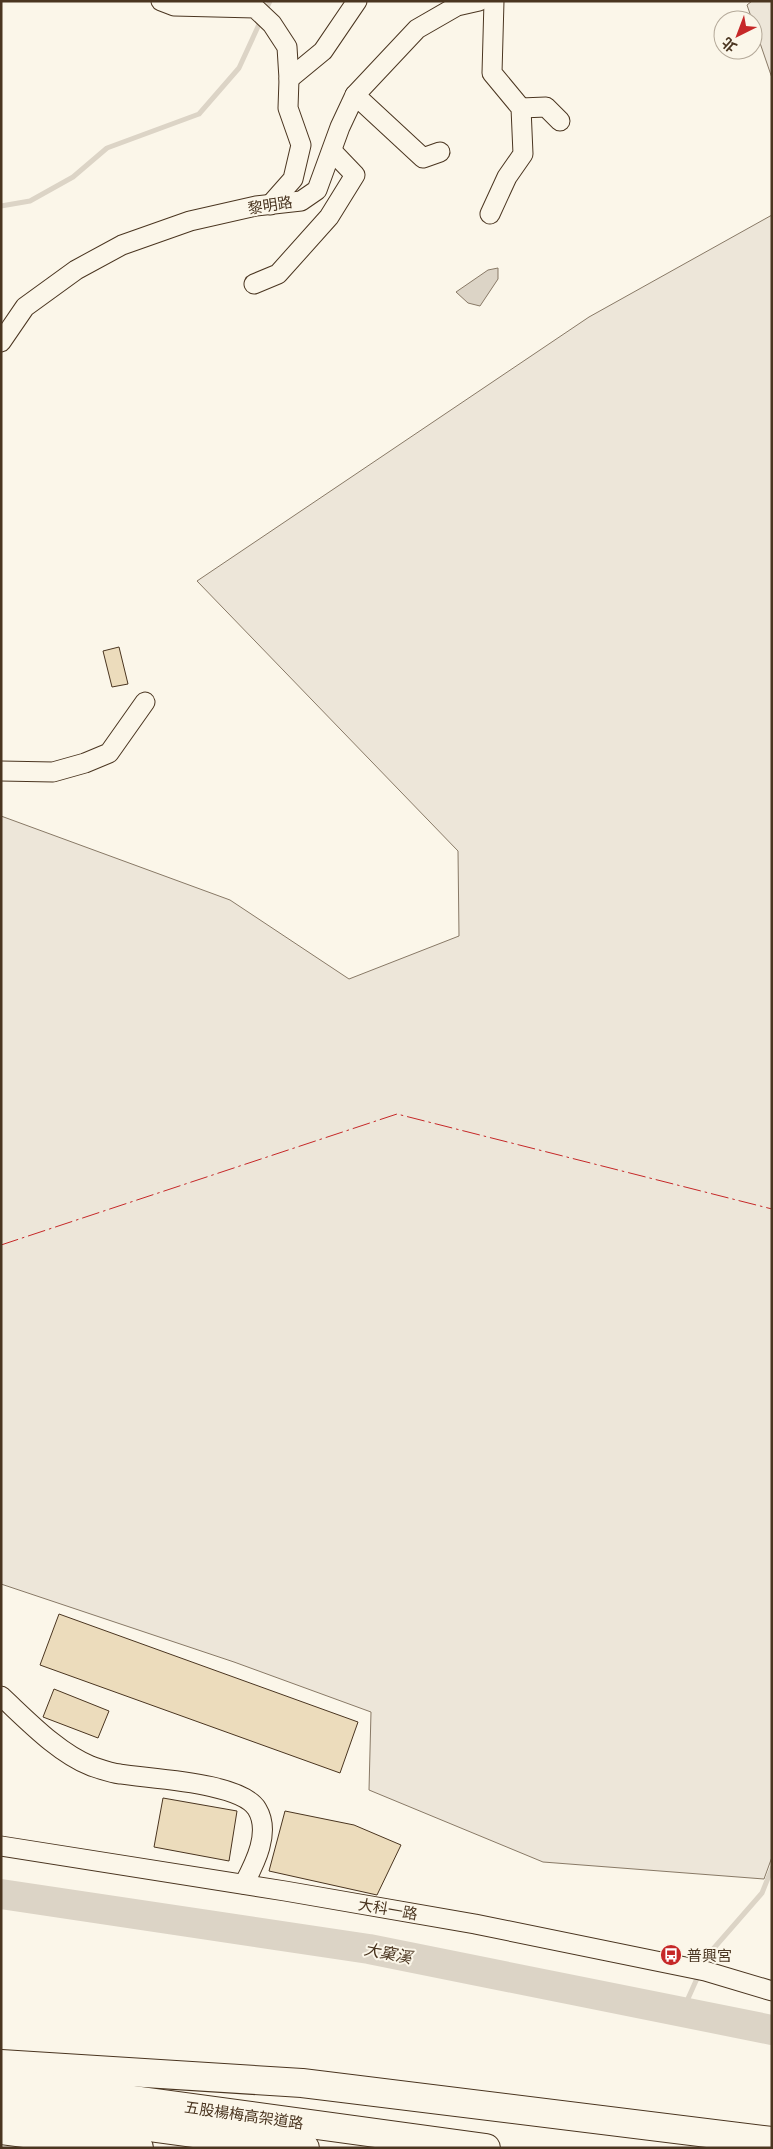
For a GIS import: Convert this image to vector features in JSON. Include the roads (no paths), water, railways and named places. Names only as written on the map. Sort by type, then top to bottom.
[{"type":"highway","points":[[1,2064],[302,2083],[772,2142]]},
{"type":"highway","name":"五股楊梅高架道路","points":[[1,2082],[486,2148]]},
{"type":"highway","points":[[1,2107],[305,2148]]},
{"type":"highway","points":[[1,2130],[139,2148]]},
{"type":"street","points":[[161,1],[174,6],[255,8],[272,24],[287,47],[288,108],[301,145],[293,179],[270,205]]},
{"type":"street","points":[[289,79],[323,51],[357,1]]},
{"type":"street","name":"黎明路","points":[[1,342],[25,307],[76,270],[122,245],[190,221],[256,206],[301,200],[317,190],[340,127],[355,95],[417,29],[457,6],[479,1]]},
{"type":"street","points":[[490,214],[507,177],[523,154],[521,108],[492,73],[494,1]]},
{"type":"street","points":[[355,95],[423,158],[440,152]]},
{"type":"street","points":[[521,108],[546,107],[560,121]]},
{"type":"street","points":[[254,284],[278,274],[330,217],[342,198],[354,175],[332,150]]},
{"type":"street","points":[[1,771],[53,772],[85,763],[109,753],[146,702]]},
{"type":"street","points":[[1,1696],[57,1746],[90,1766],[119,1774],[185,1781],[243,1795],[257,1809],[262,1831],[258,1859],[244,1884]]},
{"type":"street","name":"大科一路","points":[[1,1846],[244,1884],[485,1926],[705,1971],[772,1991]]},
{"type":"waterway","points":[[265,12],[270,1]]},
{"type":"waterway","points":[[1,206],[30,201],[73,177],[107,148],[199,114],[239,68],[261,20]]},
{"type":"waterway","points":[[702,1967],[707,1956],[762,1893],[772,1868]]},
{"type":"waterway","name":"大窠溪","points":[[1,1894],[369,1949],[772,2030]]},
{"type":"waterway","points":[[682,2012],[699,1974]]},
{"type":"place","name":"普興宮","points":[[671,1955]]}]
